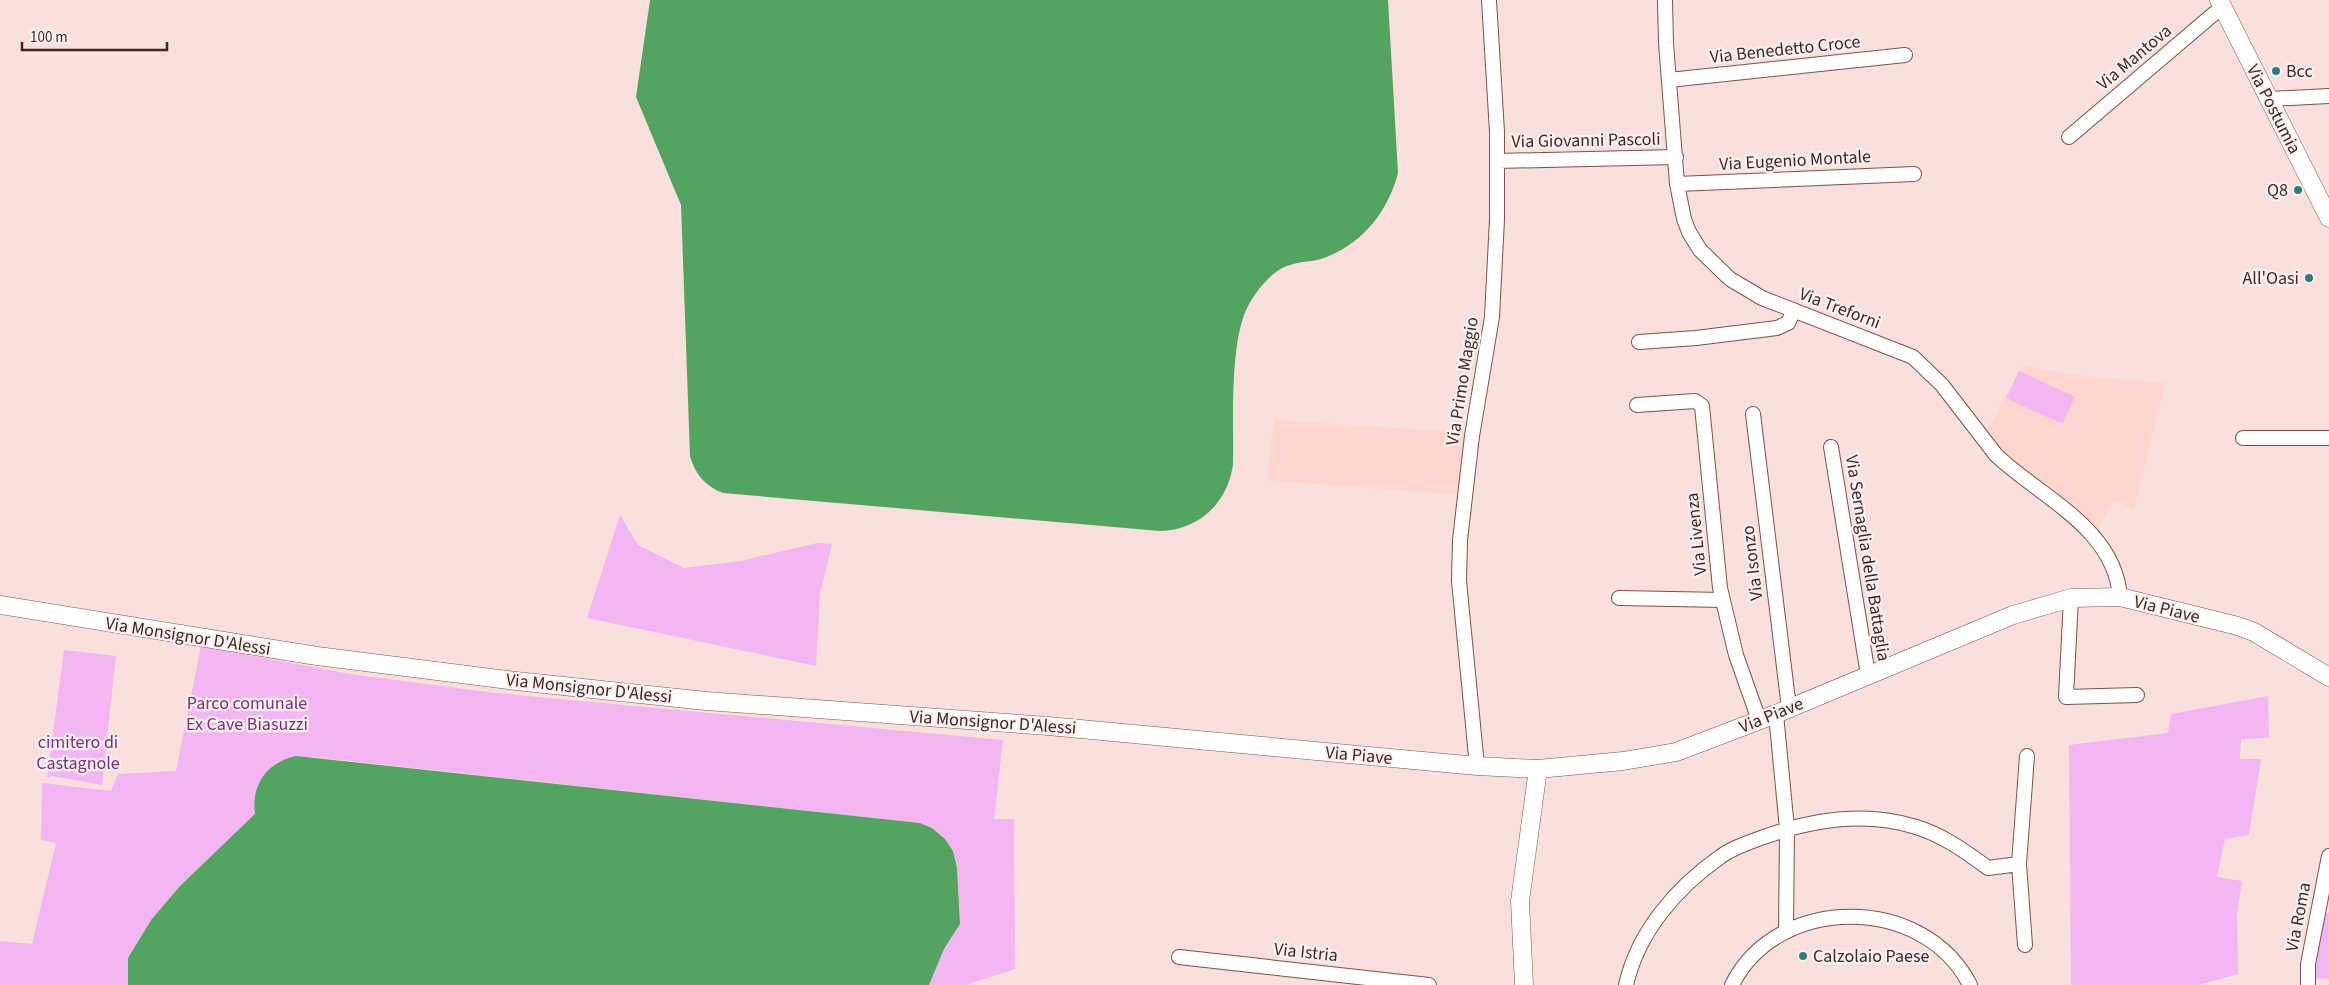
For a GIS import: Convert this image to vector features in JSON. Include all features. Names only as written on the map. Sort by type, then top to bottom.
[{"type":"main road","name":"Via Postumia","points":[[2221,3],[2329,218]]},
{"type":"main road","name":"Via Piave","points":[[1183,738],[1477,766],[1538,768],[1623,761],[1676,752],[1782,711],[2013,615],[2071,598],[2120,597],[2238,626],[2254,632],[2329,678]]},
{"type":"main road","name":"Via Monsignor D'Alessi","points":[[0,605],[317,656],[516,681],[706,701],[1048,726],[1183,738]]},
{"type":"main road","points":[[1524,985],[1520,901],[1538,768]]},
{"type":"street","name":"Via Primo Maggio","points":[[1477,766],[1459,581],[1460,540],[1472,436],[1492,317],[1497,160],[1489,0]]},
{"type":"street","name":"Via Treforni","points":[[1665,0],[1677,184],[1689,232],[1700,250],[1714,265],[1746,289],[1913,357],[1929,371],[1996,454],[2008,466],[2067,511],[2088,530],[2112,563],[2119,583],[2120,597]]},
{"type":"street","name":"Via Mantova","points":[[2069,137],[2221,3]]},
{"type":"street","name":"Via Benedetto Croce","points":[[1669,80],[1905,55]]},
{"type":"street","points":[[2270,99],[2329,96]]},
{"type":"street","name":"Via Giovanni Pascoli","points":[[1497,160],[1676,158]]},
{"type":"street","name":"Via Eugenio Montale","points":[[1677,184],[1914,174]]},
{"type":"street","points":[[1639,342],[1696,338],[1777,328],[1788,323],[1794,310]]},
{"type":"street","name":"Via Livenza","points":[[1637,405],[1695,401],[1702,406],[1723,600],[1736,656],[1759,720]]},
{"type":"street","name":"Via Isonzo","points":[[1753,414],[1782,711],[1787,829],[1786,932]]},
{"type":"street","points":[[2243,438],[2329,438]]},
{"type":"street","name":"Via Sernaglia della Battaglia","points":[[1831,447],[1868,675]]},
{"type":"street","points":[[1619,598],[1723,600]]},
{"type":"street","points":[[2071,598],[2066,697],[2137,695]]},
{"type":"street","points":[[2329,678],[2327,683],[2329,689]]},
{"type":"street","points":[[2024,945],[2019,864],[2027,756]]},
{"type":"street","points":[[1626,985],[1629,970],[1653,921],[1688,883],[1721,856],[1743,845],[1787,829],[1811,822],[1871,818],[1917,827],[1957,846],[1988,868],[2019,864]]},
{"type":"street","name":"Via Roma","points":[[2308,985],[2308,964],[2324,905],[2329,856]]},
{"type":"street","points":[[1732,985],[1748,962],[1765,945],[1786,932],[1813,920],[1843,916],[1873,917],[1901,925],[1928,939],[1950,958],[1970,985]]},
{"type":"street","name":"Via Istria","points":[[1179,957],[1429,985]]},
{"type":"shaded area","points":[[650,0],[1388,0],[1398,173],[1388,201],[1372,225],[1361,235],[1338,252],[1324,258],[1294,264],[1277,271],[1260,287],[1251,300],[1242,321],[1235,361],[1233,464],[1230,478],[1218,502],[1199,520],[1187,526],[1160,531],[723,493],[711,487],[702,479],[690,456],[681,205],[636,97]]},
{"type":"shaded area","points":[[2022,366],[2082,376],[2165,383],[2134,509],[2113,501],[2098,529],[2059,496],[2017,466],[1986,434]]},
{"type":"shaded area","points":[[1274,420],[1470,433],[1461,495],[1267,480]]},
{"type":"shaded area","points":[[296,756],[920,823],[932,828],[945,839],[953,851],[957,868],[960,924],[944,949],[929,985],[128,985],[128,958],[151,920],[180,886],[255,814],[254,803],[259,784],[269,769],[286,759]]},
{"type":"green space","points":[[2019,371],[2075,397],[2062,424],[2006,398]]},
{"type":"green space","points":[[620,515],[638,545],[684,568],[741,561],[817,543],[832,544],[820,594],[816,666],[587,618]]},
{"type":"green space","name":"Parco comunale Ex Cave Biasuzzi","points":[[201,646],[350,674],[495,693],[1003,740],[994,819],[1014,819],[1015,969],[966,985],[929,985],[944,949],[960,924],[957,868],[953,851],[945,839],[932,828],[920,823],[312,757],[277,762],[267,771],[256,814],[180,886],[151,920],[128,958],[128,985],[0,985],[0,941],[32,944],[56,843],[41,840],[42,783],[111,791],[118,774],[176,771]]},
{"type":"green space","name":"cimitero di Castagnole","points":[[64,650],[116,656],[102,785],[52,776],[47,778]]},
{"type":"green space","points":[[2268,696],[2269,738],[2241,739],[2240,759],[2261,759],[2249,835],[2225,839],[2217,877],[2242,881],[2237,913],[2238,974],[2199,985],[2071,985],[2069,745],[2168,733],[2171,714]]},
{"type":"green space","points":[[2329,912],[2329,979],[2311,978],[2323,915]]},
{"type":"place","name":"Bcc","points":[[2276,71]]},
{"type":"place","name":"Q8","points":[[2298,190]]},
{"type":"place","name":"All'Oasi","points":[[2309,278]]},
{"type":"place","name":"Calzolaio Paese","points":[[1803,956]]}]
